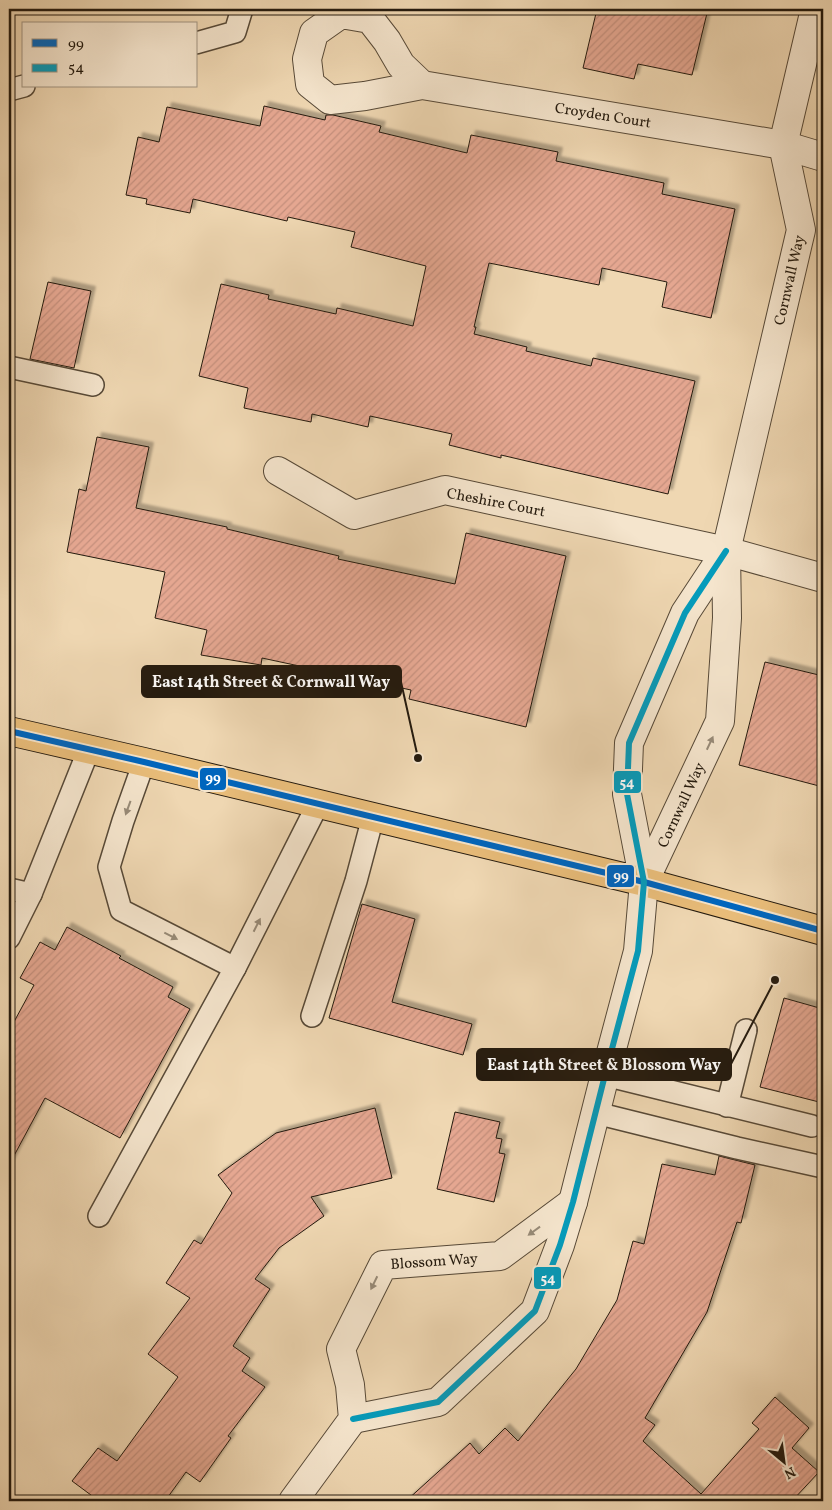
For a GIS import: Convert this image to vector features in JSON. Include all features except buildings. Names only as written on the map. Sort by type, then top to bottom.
[{"type":"main road","points":[[9,731],[644,882],[823,931]]},
{"type":"street","name":"Cornwall Way","points":[[644,882],[720,721],[726,618],[726,551],[801,230],[783,145],[815,9]]},
{"type":"street","name":"Croyden Court","points":[[422,85],[783,145],[823,158]]},
{"type":"street","name":"Cheshire Court","points":[[278,471],[354,515],[445,490],[726,551],[823,578]]},
{"type":"street","name":"Cornwall Way","points":[[644,882],[627,794],[629,743],[685,614],[726,551]]},
{"type":"street","points":[[293,1501],[353,1419],[438,1402],[535,1311],[560,1245],[573,1202],[638,951],[644,882]]},
{"type":"street","name":"Blossom Way","points":[[353,1419],[350,1385],[341,1349],[383,1265],[500,1256],[573,1202]]},
{"type":"lane","points":[[198,42],[235,32],[242,9]]},
{"type":"lane","points":[[9,90],[22,87]]},
{"type":"lane","points":[[9,367],[93,385]]},
{"type":"lane","points":[[9,938],[31,894],[88,749]]},
{"type":"lane","points":[[144,762],[109,867],[122,910],[235,968]]},
{"type":"lane","points":[[99,1216],[235,968],[318,804]]},
{"type":"lane","points":[[312,1016],[356,881],[373,817]]},
{"type":"lane","points":[[9,888],[31,894]]},
{"type":"lane","points":[[727,1106],[746,1030]]},
{"type":"lane","points":[[605,1076],[812,1126]]},
{"type":"lane","points":[[596,1113],[737,1148],[823,1166]]},
{"type":"transit line","name":"54","points":[[353,1419],[438,1402],[535,1311],[560,1245],[573,1202],[638,951],[644,882],[627,794],[629,743],[685,613],[726,551]]},
{"type":"transit line","name":"99","points":[[9,731],[644,882],[823,931]]},
{"type":"place","name":"East 14th Street & Cornwall Way","points":[[418,758]]},
{"type":"place","name":"East 14th Street & Blossom Way","points":[[775,980]]}]
